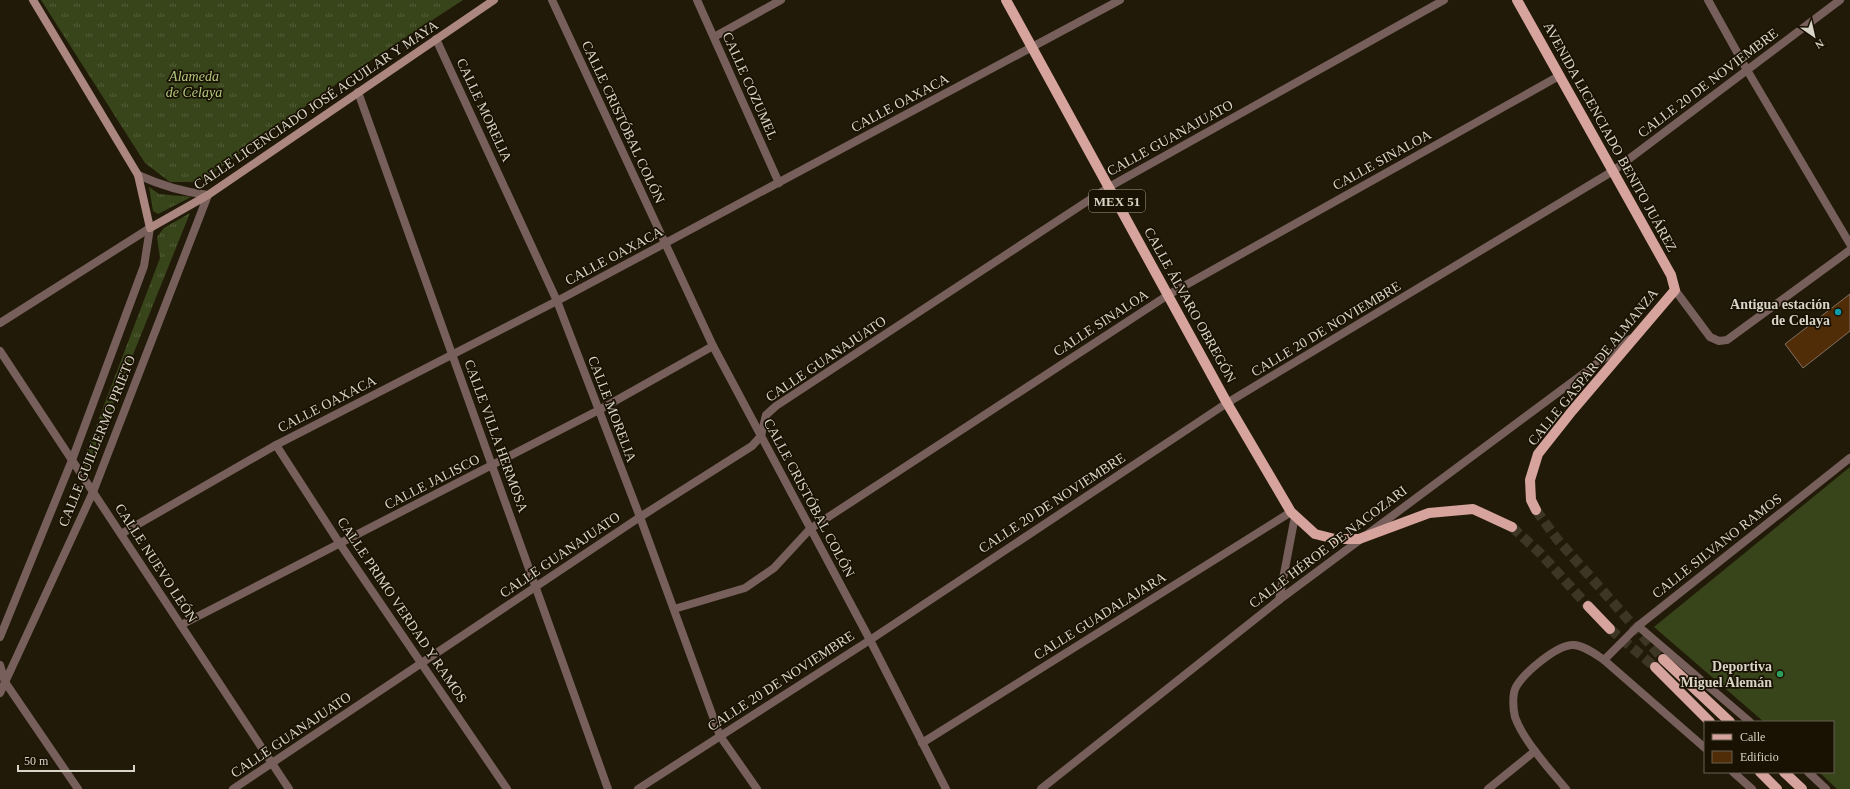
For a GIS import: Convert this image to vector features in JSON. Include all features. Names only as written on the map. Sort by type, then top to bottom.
[{"type":"main road","points":[[33,0],[138,176],[150,228]]},
{"type":"main road","name":"CALLE LICENCIADO JOSÉ AGUILAR Y MAYA","points":[[150,228],[208,195],[494,0]]},
{"type":"main road","name":"CALLE ÁLVARO OBREGÓN","points":[[1006,0],[1227,403],[1293,514],[1315,534],[1335,539],[1359,539]]},
{"type":"main road","name":"AVENIDA LICENCIADO BENITO JUÁREZ","points":[[1517,0],[1671,275],[1675,290]]},
{"type":"main road","name":"CALLE GASPAR DE ALMANZA","points":[[1536,510],[1531,500],[1530,480],[1538,454],[1572,411],[1675,290]]},
{"type":"main road","points":[[1359,539],[1429,513],[1473,509],[1512,527]]},
{"type":"main road","points":[[1588,606],[1610,629]]},
{"type":"main road","points":[[1663,659],[1729,721]]},
{"type":"main road","points":[[1655,667],[1709,721]]},
{"type":"main road","points":[[1761,773],[1777,789]]},
{"type":"main road","points":[[1785,773],[1802,789]]},
{"type":"street","name":"CALLE CRISTÓBAL COLÓN","points":[[552,0],[713,346],[870,640],[946,789]]},
{"type":"street","name":"CALLE COZUMEL","points":[[697,0],[779,183]]},
{"type":"street","points":[[714,37],[781,0]]},
{"type":"street","name":"CALLE OAXACA","points":[[121,534],[276,445],[557,301],[1120,0]]},
{"type":"street","name":"CALLE GUANAJUATO","points":[[233,789],[640,517],[752,446],[761,436],[766,415],[776,406],[1109,188],[1444,0]]},
{"type":"street","points":[[1708,0],[1747,70],[1850,244]]},
{"type":"street","name":"CALLE 20 DE NOVIEMBRE","points":[[638,789],[870,640],[1227,403],[1613,171],[1840,0]]},
{"type":"street","name":"CALLE MORELIA","points":[[436,39],[557,301],[640,517],[720,736],[757,789]]},
{"type":"street","name":"CALLE SINALOA","points":[[674,609],[745,588],[774,568],[810,529],[1168,295],[1559,76]]},
{"type":"street","name":"CALLE VILLA HERMOSA","points":[[358,92],[537,586],[608,789]]},
{"type":"street","points":[[138,176],[158,184],[188,192],[208,195]]},
{"type":"street","name":"CALLE GUILLERMO PRIETO","points":[[0,693],[93,492],[208,195]]},
{"type":"street","points":[[0,323],[150,228]]},
{"type":"street","name":"CALLE GUILLERMO PRIETO","points":[[0,637],[72,460],[144,266],[150,228]]},
{"type":"street","points":[[1675,290],[1710,337],[1719,341],[1728,340],[1850,250]]},
{"type":"street","name":"CALLE HÉROE DE NACOZARI","points":[[1041,789],[1279,600],[1359,539],[1638,333]]},
{"type":"street","name":"CALLE JALISCO","points":[[181,625],[599,410],[713,346]]},
{"type":"street","name":"CALLE NUEVO LEÓN","points":[[0,351],[290,789]]},
{"type":"street","name":"CALLE PRIMO VERDAD Y RAMOS","points":[[276,445],[340,544],[507,789]]},
{"type":"street","name":"CALLE SILVANO RAMOS","points":[[1604,660],[1638,626],[1850,458]]},
{"type":"street","points":[[1279,600],[1293,514]]},
{"type":"street","name":"CALLE GUADALAJARA","points":[[922,743],[1293,514]]},
{"type":"street","points":[[1638,626],[1749,721]]},
{"type":"street","points":[[1566,789],[1535,751],[1515,717],[1513,703],[1515,687],[1539,662],[1560,649],[1573,645],[1590,650],[1604,660],[1704,747]]},
{"type":"street","points":[[0,665],[4,682],[78,789]]},
{"type":"street","points":[[1488,789],[1535,751]]},
{"type":"street","points":[[1734,773],[1752,789]]},
{"type":"street","points":[[1809,773],[1826,789]]},
{"type":"green space","name":"Alameda de Celaya","points":[[41,0],[463,0],[356,70],[200,182],[170,182],[145,163]]},
{"type":"green space","points":[[149,187],[159,194],[191,197],[158,214],[153,211]]},
{"type":"green space","points":[[190,213],[87,469],[82,463],[160,258],[157,237],[164,228]]},
{"type":"green space","name":"Deportiva Miguel Alemán","points":[[1850,467],[1850,789],[1837,789],[1820,773],[1834,773],[1834,721],[1763,721],[1654,627]]},
{"type":"building","name":"Antigua estación de Celaya","points":[[1850,294],[1850,331],[1803,368],[1785,344]]},
{"type":"tunnel","points":[[1536,510],[1557,539],[1663,659]]},
{"type":"tunnel","points":[[1512,527],[1540,553],[1588,606]]},
{"type":"tunnel","points":[[1610,629],[1655,667]]},
{"type":"place","name":"Antigua estación de Celaya","points":[[1838,312]]},
{"type":"place","name":"Deportiva Miguel Alemán","points":[[1780,674]]}]
